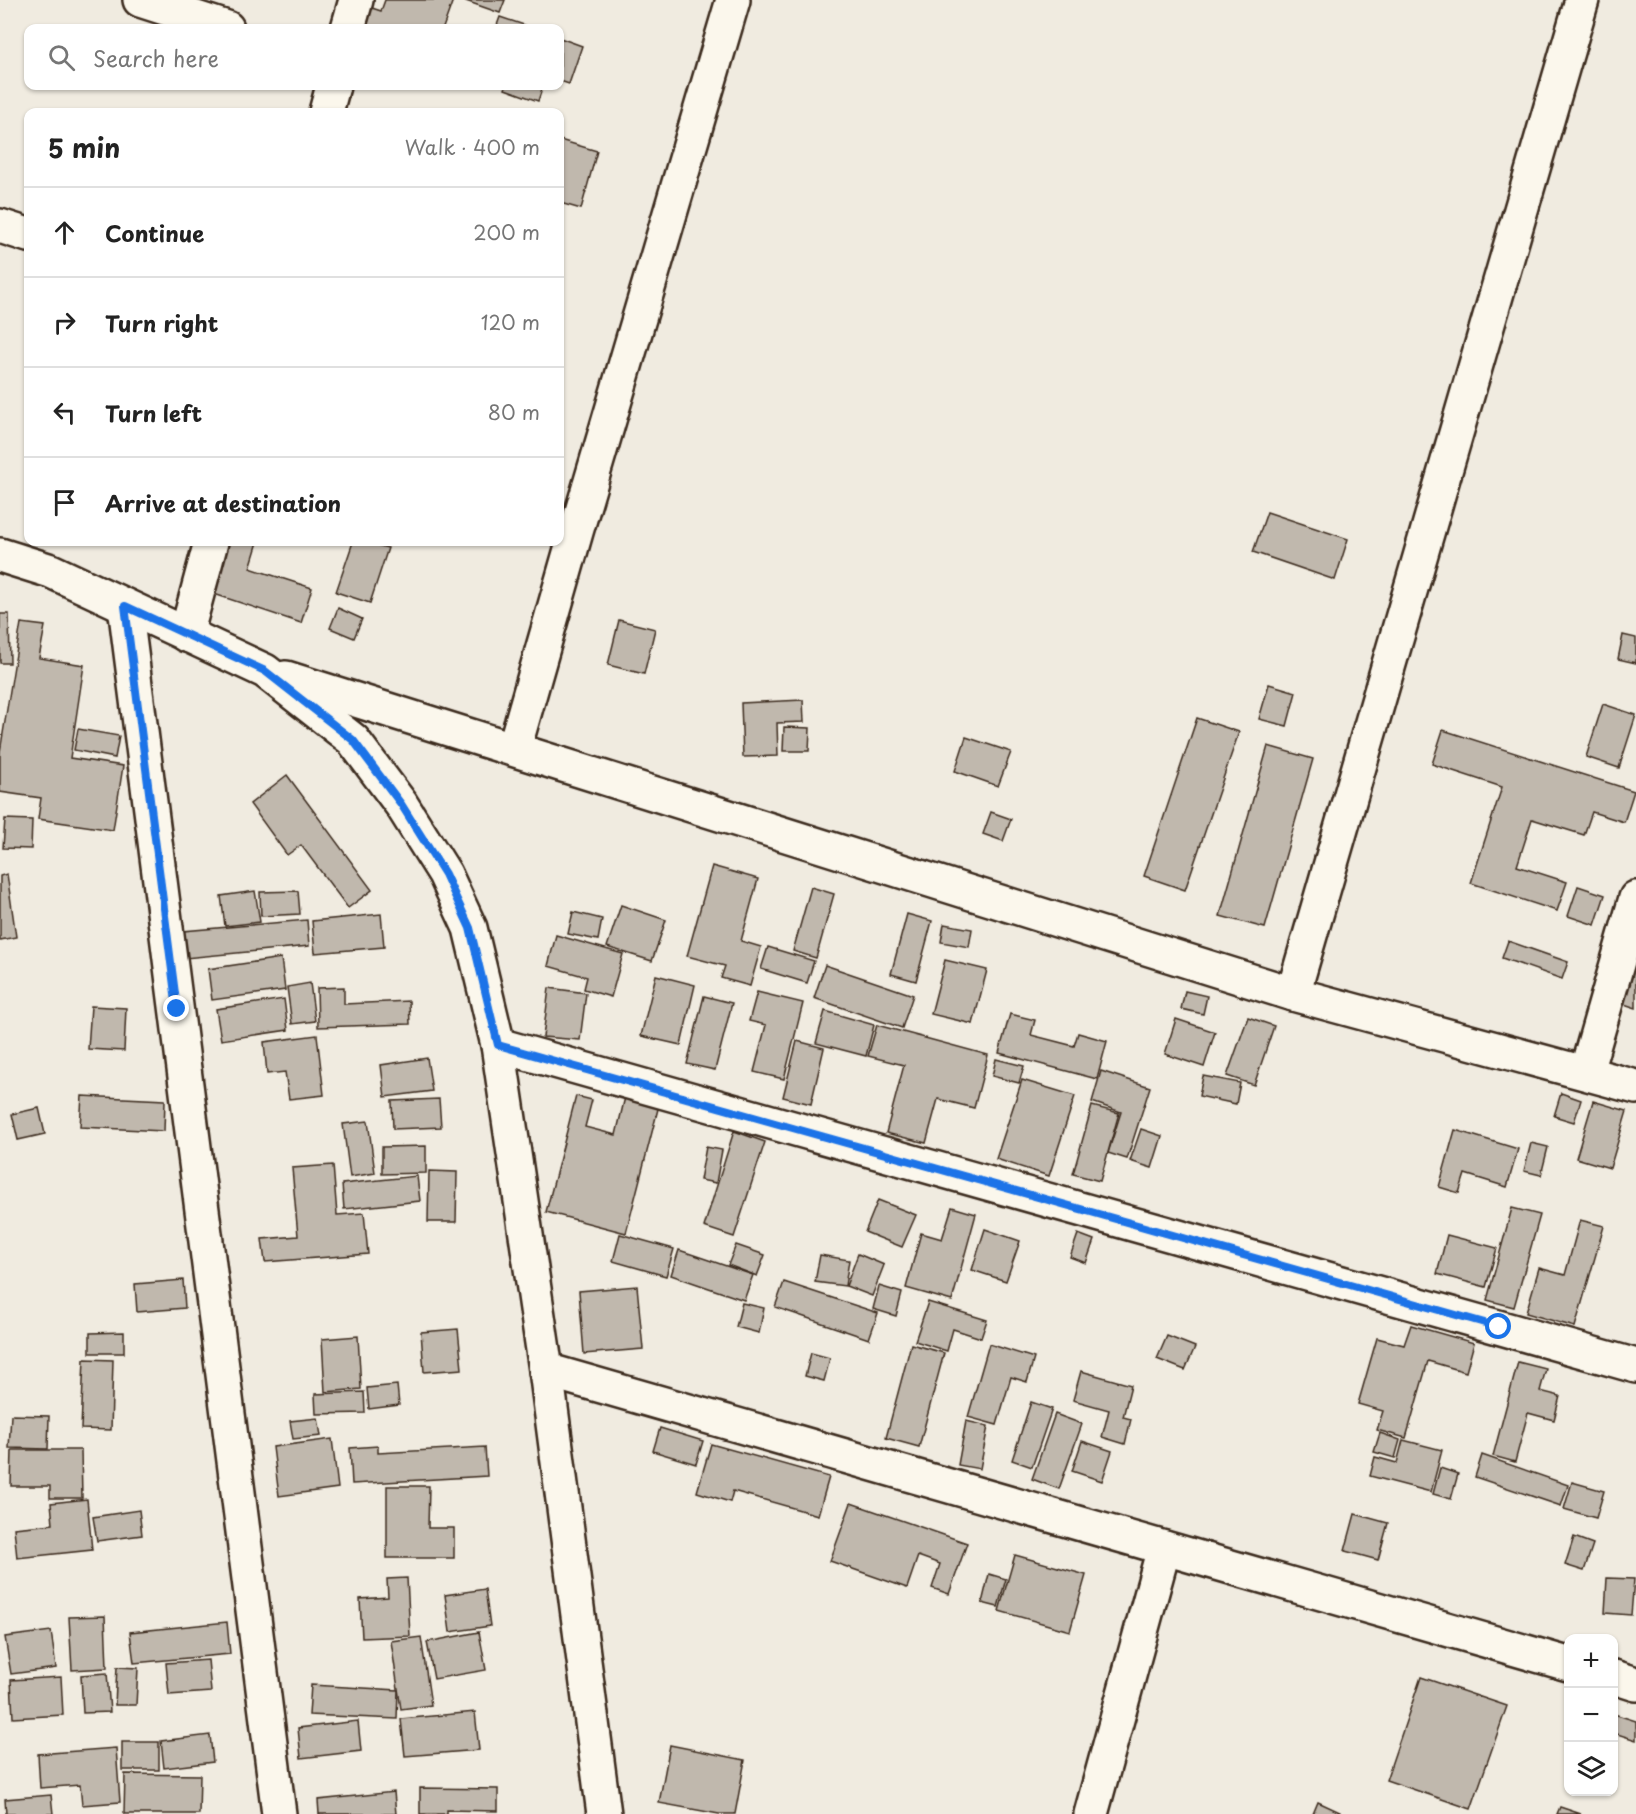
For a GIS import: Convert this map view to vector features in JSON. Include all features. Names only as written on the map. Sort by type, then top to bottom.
[{"type":"street","points":[[140,0],[215,24]]},
{"type":"street","points":[[349,24],[356,0]]},
{"type":"street","points":[[514,749],[582,510],[733,0]]},
{"type":"street","points":[[1293,994],[1582,0]]},
{"type":"street","points":[[327,108],[332,90]]},
{"type":"street","points":[[0,226],[24,234]]},
{"type":"street","points":[[186,635],[210,546]]},
{"type":"street","points":[[0,555],[51,571],[265,671],[1293,994],[1636,1087]]},
{"type":"street","points":[[125,606],[279,1814]]},
{"type":"street","points":[[265,671],[353,740],[401,804],[445,874],[470,928],[498,1045],[546,1370],[604,1814]]},
{"type":"street","points":[[1586,1072],[1636,898]]},
{"type":"street","points":[[498,1045],[1636,1366]]},
{"type":"street","points":[[546,1370],[1564,1663]]},
{"type":"street","points":[[1091,1814],[1164,1548]]},
{"type":"street","points":[[1618,1678],[1636,1684]]},
{"type":"building","points":[[385,0],[453,0],[444,24],[363,24],[369,7],[381,11]]},
{"type":"building","points":[[463,0],[505,0],[500,13]]},
{"type":"building","points":[[500,17],[521,24],[497,24]]},
{"type":"building","points":[[564,39],[582,46],[569,84],[564,82]]},
{"type":"building","points":[[508,90],[542,90],[538,101]]},
{"type":"building","points":[[564,141],[597,151],[581,209],[564,204]]},
{"type":"building","points":[[1267,512],[1348,539],[1335,580],[1253,552]]},
{"type":"building","points":[[220,546],[257,546],[250,568],[312,588],[301,623],[205,591]]},
{"type":"building","points":[[352,546],[388,548],[370,603],[336,592]]},
{"type":"building","points":[[338,608],[362,619],[354,638],[330,628]]},
{"type":"building","points":[[0,614],[9,614],[10,663],[0,663]]},
{"type":"building","points":[[619,620],[655,629],[644,674],[608,665]]},
{"type":"building","points":[[21,623],[45,626],[39,658],[84,665],[70,758],[123,766],[113,830],[38,819],[41,798],[0,792],[0,752]]},
{"type":"building","points":[[1623,635],[1636,638],[1636,663],[1618,659]]},
{"type":"building","points":[[1269,684],[1296,692],[1287,726],[1259,719]]},
{"type":"building","points":[[803,700],[804,722],[777,723],[778,756],[743,757],[741,703]]},
{"type":"building","points":[[1603,704],[1636,715],[1619,768],[1586,757]]},
{"type":"building","points":[[1197,718],[1239,732],[1185,890],[1144,876]]},
{"type":"building","points":[[784,727],[810,728],[809,751],[783,751]]},
{"type":"building","points":[[78,729],[119,736],[115,758],[74,750]]},
{"type":"building","points":[[1443,730],[1634,791],[1624,822],[1592,812],[1584,835],[1532,819],[1517,866],[1567,882],[1557,911],[1471,883],[1502,787],[1432,764]]},
{"type":"building","points":[[966,737],[1011,752],[998,786],[955,771]]},
{"type":"building","points":[[1268,746],[1313,759],[1265,928],[1220,916]]},
{"type":"building","points":[[287,775],[372,890],[348,908],[301,845],[287,855],[250,804]]},
{"type":"building","points":[[991,812],[1011,819],[1003,841],[983,834]]},
{"type":"building","points":[[5,819],[32,820],[31,849],[3,848]]},
{"type":"building","points":[[712,866],[758,879],[741,941],[761,947],[750,986],[721,978],[725,966],[687,956]]},
{"type":"building","points":[[7,874],[16,937],[0,940],[0,876]]},
{"type":"building","points":[[1578,886],[1605,895],[1595,925],[1568,916]]},
{"type":"building","points":[[811,887],[834,894],[816,958],[793,951]]},
{"type":"building","points":[[255,891],[260,922],[225,926],[221,896]]},
{"type":"building","points":[[298,891],[300,914],[261,916],[260,892]]},
{"type":"building","points":[[621,905],[666,920],[652,961],[607,947]]},
{"type":"building","points":[[573,912],[602,919],[598,940],[568,934]]},
{"type":"building","points":[[381,914],[384,947],[315,953],[312,921]]},
{"type":"building","points":[[907,914],[932,921],[916,981],[891,974]]},
{"type":"building","points":[[307,920],[309,946],[185,958],[183,931]]},
{"type":"building","points":[[944,924],[972,929],[969,947],[941,942]]},
{"type":"building","points":[[556,935],[623,954],[611,997],[584,989],[587,977],[548,966]]},
{"type":"building","points":[[1508,941],[1568,962],[1562,979],[1502,958]]},
{"type":"building","points":[[768,947],[814,961],[807,983],[761,969]]},
{"type":"building","points":[[1636,955],[1636,1008],[1621,1003]]},
{"type":"building","points":[[281,958],[285,990],[212,1000],[208,969]]},
{"type":"building","points":[[945,960],[987,970],[973,1024],[931,1014]]},
{"type":"building","points":[[825,965],[913,995],[902,1028],[814,998]]},
{"type":"building","points":[[656,975],[695,985],[681,1045],[641,1036]]},
{"type":"building","points":[[310,983],[315,1021],[292,1024],[287,987]]},
{"type":"building","points":[[344,987],[344,1004],[409,1001],[410,1024],[318,1027],[317,988]]},
{"type":"building","points":[[549,988],[586,993],[580,1040],[543,1037]]},
{"type":"building","points":[[1185,991],[1207,996],[1203,1014],[1181,1009]]},
{"type":"building","points":[[757,992],[803,1003],[784,1079],[754,1072],[766,1025],[749,1021]]},
{"type":"building","points":[[704,996],[732,1003],[715,1070],[687,1064]]},
{"type":"building","points":[[284,999],[288,1030],[221,1040],[216,1009]]},
{"type":"building","points":[[91,1006],[126,1008],[124,1051],[88,1049]]},
{"type":"building","points":[[825,1011],[874,1025],[866,1056],[816,1043]]},
{"type":"building","points":[[1010,1014],[1035,1020],[1031,1035],[1074,1046],[1078,1033],[1107,1041],[1097,1079],[999,1053]]},
{"type":"building","points":[[1248,1017],[1274,1026],[1254,1085],[1227,1076]]},
{"type":"building","points":[[1176,1019],[1215,1032],[1204,1067],[1165,1054]]},
{"type":"building","points":[[877,1025],[988,1055],[974,1108],[938,1099],[926,1143],[886,1133],[904,1065],[868,1056]]},
{"type":"building","points":[[317,1035],[324,1095],[289,1099],[285,1072],[267,1074],[264,1042]]},
{"type":"building","points":[[797,1041],[824,1048],[811,1104],[783,1097]]},
{"type":"building","points":[[427,1058],[432,1091],[385,1097],[381,1065]]},
{"type":"building","points":[[996,1059],[1024,1066],[1019,1083],[992,1076]]},
{"type":"building","points":[[1101,1071],[1150,1087],[1127,1159],[1108,1153],[1121,1112],[1092,1102]]},
{"type":"building","points":[[1203,1076],[1240,1083],[1236,1104],[1199,1096]]},
{"type":"building","points":[[1022,1080],[1075,1096],[1049,1176],[996,1159]]},
{"type":"building","points":[[1561,1093],[1581,1100],[1574,1122],[1554,1116]]},
{"type":"building","points":[[82,1096],[165,1100],[164,1131],[80,1127]]},
{"type":"building","points":[[576,1096],[592,1100],[585,1127],[616,1135],[625,1097],[659,1105],[626,1233],[546,1212]]},
{"type":"building","points":[[439,1099],[441,1127],[393,1129],[392,1101]]},
{"type":"building","points":[[1593,1101],[1627,1111],[1610,1168],[1576,1158]]},
{"type":"building","points":[[1092,1106],[1119,1113],[1100,1181],[1073,1174]]},
{"type":"building","points":[[39,1108],[45,1134],[18,1140],[12,1114]]},
{"type":"building","points":[[368,1121],[375,1173],[350,1177],[343,1124]]},
{"type":"building","points":[[1141,1129],[1162,1136],[1152,1168],[1130,1161]]},
{"type":"building","points":[[1455,1130],[1518,1149],[1507,1187],[1465,1174],[1459,1193],[1439,1187]]},
{"type":"building","points":[[734,1131],[765,1142],[734,1237],[704,1227]]},
{"type":"building","points":[[1531,1143],[1548,1147],[1541,1175],[1524,1171]]},
{"type":"building","points":[[426,1146],[426,1173],[382,1174],[382,1147]]},
{"type":"building","points":[[706,1147],[722,1150],[716,1183],[700,1180]]},
{"type":"building","points":[[333,1165],[337,1215],[364,1213],[368,1254],[265,1262],[262,1239],[298,1236],[292,1168]]},
{"type":"building","points":[[429,1171],[457,1172],[456,1222],[428,1222]]},
{"type":"building","points":[[417,1176],[420,1201],[344,1209],[342,1184]]},
{"type":"building","points":[[878,1200],[916,1215],[902,1247],[865,1232]]},
{"type":"building","points":[[952,1207],[976,1214],[952,1301],[906,1288],[921,1233],[942,1239]]},
{"type":"building","points":[[1512,1208],[1540,1215],[1514,1307],[1487,1300]]},
{"type":"building","points":[[1580,1220],[1604,1226],[1575,1327],[1526,1313],[1539,1268],[1565,1275]]},
{"type":"building","points":[[985,1229],[1020,1241],[1006,1281],[972,1270]]},
{"type":"building","points":[[620,1234],[674,1249],[666,1276],[613,1261]]},
{"type":"building","points":[[1078,1234],[1094,1240],[1086,1263],[1070,1257]]},
{"type":"building","points":[[1447,1235],[1497,1248],[1486,1287],[1437,1274]]},
{"type":"building","points":[[736,1245],[765,1255],[757,1276],[728,1265]]},
{"type":"building","points":[[679,1250],[753,1275],[744,1300],[671,1275]]},
{"type":"building","points":[[858,1254],[884,1265],[872,1296],[846,1286]]},
{"type":"building","points":[[820,1255],[849,1260],[845,1286],[815,1282]]},
{"type":"building","points":[[183,1280],[185,1308],[137,1312],[135,1284]]},
{"type":"building","points":[[784,1282],[878,1313],[869,1339],[775,1307]]},
{"type":"building","points":[[637,1286],[643,1349],[584,1354],[579,1291]]},
{"type":"building","points":[[879,1286],[902,1293],[896,1316],[873,1309]]},
{"type":"building","points":[[928,1302],[987,1320],[981,1338],[953,1329],[947,1351],[915,1341]]},
{"type":"building","points":[[742,1303],[764,1308],[759,1333],[736,1327]]},
{"type":"building","points":[[1411,1325],[1474,1343],[1466,1372],[1428,1361],[1406,1438],[1377,1430],[1383,1411],[1358,1404],[1377,1338],[1404,1345]]},
{"type":"building","points":[[458,1329],[462,1369],[424,1372],[421,1332]]},
{"type":"building","points":[[124,1332],[124,1353],[90,1353],[90,1333]]},
{"type":"building","points":[[358,1336],[361,1389],[325,1392],[322,1339]]},
{"type":"building","points":[[1167,1336],[1195,1347],[1185,1370],[1157,1359]]},
{"type":"building","points":[[911,1344],[944,1353],[919,1447],[886,1438]]},
{"type":"building","points":[[989,1344],[1034,1358],[1027,1382],[1011,1377],[997,1425],[968,1417]]},
{"type":"building","points":[[811,1353],[830,1358],[824,1381],[805,1376]]},
{"type":"building","points":[[84,1359],[113,1360],[111,1430],[81,1429]]},
{"type":"building","points":[[1518,1362],[1546,1369],[1540,1391],[1560,1396],[1554,1420],[1528,1413],[1515,1462],[1493,1456]]},
{"type":"building","points":[[1081,1371],[1131,1385],[1123,1417],[1131,1419],[1125,1444],[1102,1437],[1109,1410],[1073,1400]]},
{"type":"building","points":[[397,1385],[399,1405],[369,1409],[367,1388]]},
{"type":"building","points":[[364,1392],[365,1413],[316,1414],[315,1394]]},
{"type":"building","points":[[1031,1402],[1052,1409],[1032,1467],[1012,1460]]},
{"type":"building","points":[[1055,1414],[1082,1424],[1059,1489],[1032,1479]]},
{"type":"building","points":[[11,1415],[49,1416],[48,1449],[9,1448]]},
{"type":"building","points":[[318,1418],[321,1436],[293,1439],[290,1421]]},
{"type":"building","points":[[966,1421],[988,1426],[980,1469],[958,1465]]},
{"type":"building","points":[[660,1428],[703,1441],[696,1464],[653,1451]]},
{"type":"building","points":[[1380,1433],[1400,1440],[1395,1458],[1374,1452]]},
{"type":"building","points":[[332,1439],[338,1488],[279,1496],[273,1447]]},
{"type":"building","points":[[1403,1440],[1442,1450],[1431,1492],[1370,1476],[1375,1457],[1397,1463]]},
{"type":"building","points":[[1082,1441],[1112,1451],[1102,1481],[1072,1471]]},
{"type":"building","points":[[711,1444],[829,1477],[818,1515],[733,1491],[730,1502],[697,1492]]},
{"type":"building","points":[[378,1446],[378,1453],[485,1447],[487,1476],[352,1484],[350,1448]]},
{"type":"building","points":[[12,1450],[81,1450],[82,1498],[50,1498],[50,1486],[11,1486]]},
{"type":"building","points":[[1482,1455],[1568,1485],[1561,1506],[1475,1477]]},
{"type":"building","points":[[1440,1468],[1458,1474],[1451,1499],[1433,1494]]},
{"type":"building","points":[[1572,1482],[1604,1491],[1596,1518],[1564,1509]]},
{"type":"building","points":[[387,1486],[429,1486],[428,1528],[454,1528],[454,1558],[387,1558]]},
{"type":"building","points":[[87,1499],[92,1550],[17,1558],[14,1528],[53,1524],[51,1503]]},
{"type":"building","points":[[851,1503],[967,1543],[949,1594],[932,1588],[940,1564],[918,1556],[907,1588],[830,1561]]},
{"type":"building","points":[[139,1510],[142,1535],[97,1541],[93,1517]]},
{"type":"building","points":[[1355,1514],[1388,1523],[1378,1560],[1345,1551]]},
{"type":"building","points":[[1574,1537],[1593,1544],[1584,1571],[1565,1565]]},
{"type":"building","points":[[1015,1555],[1086,1575],[1070,1631],[999,1611]]},
{"type":"building","points":[[989,1574],[1006,1579],[998,1607],[982,1603]]},
{"type":"building","points":[[407,1578],[410,1636],[362,1638],[360,1599],[388,1597],[387,1579]]},
{"type":"building","points":[[1607,1578],[1634,1579],[1631,1615],[1605,1613]]},
{"type":"building","points":[[485,1589],[490,1626],[450,1632],[445,1595]]},
{"type":"building","points":[[105,1616],[107,1668],[72,1670],[69,1617]]},
{"type":"building","points":[[227,1622],[230,1654],[134,1663],[130,1632]]},
{"type":"building","points":[[51,1631],[56,1668],[11,1674],[5,1637]]},
{"type":"building","points":[[479,1632],[486,1670],[434,1679],[427,1642]]},
{"type":"building","points":[[421,1637],[431,1705],[401,1709],[391,1641]]},
{"type":"building","points":[[208,1660],[211,1692],[169,1695],[166,1663]]},
{"type":"building","points":[[117,1667],[138,1668],[136,1705],[115,1705]]},
{"type":"building","points":[[107,1673],[110,1712],[83,1713],[81,1675]]},
{"type":"building","points":[[61,1677],[63,1715],[13,1718],[11,1680]]},
{"type":"building","points":[[1421,1677],[1507,1706],[1471,1809],[1386,1780]]},
{"type":"building","points":[[311,1685],[398,1690],[397,1719],[309,1715]]},
{"type":"building","points":[[475,1712],[479,1750],[405,1756],[401,1719]]},
{"type":"building","points":[[1618,1715],[1636,1721],[1636,1740],[1618,1734]]},
{"type":"building","points":[[358,1721],[361,1751],[301,1758],[298,1728]]},
{"type":"building","points":[[210,1735],[213,1762],[164,1768],[161,1741]]},
{"type":"building","points":[[122,1742],[159,1742],[159,1770],[122,1770]]},
{"type":"building","points":[[670,1745],[745,1760],[735,1814],[719,1814],[659,1803]]},
{"type":"building","points":[[116,1748],[120,1802],[82,1805],[80,1785],[40,1788],[38,1754]]},
{"type":"building","points":[[125,1774],[200,1775],[199,1814],[124,1814]]},
{"type":"building","points":[[420,1788],[498,1789],[498,1811],[447,1810],[447,1814],[420,1814]]},
{"type":"building","points":[[394,1792],[396,1814],[319,1814],[318,1800]]},
{"type":"building","points":[[51,1795],[53,1814],[6,1814],[5,1799]]},
{"type":"building","points":[[1318,1802],[1340,1812],[1339,1814],[1313,1814]]},
{"type":"building","points":[[1560,1807],[1581,1814],[1557,1814]]},
{"type":"route","points":[[177,1009],[125,606],[265,671],[353,740],[401,804],[445,874],[470,928],[498,1045],[1499,1327]]}]
